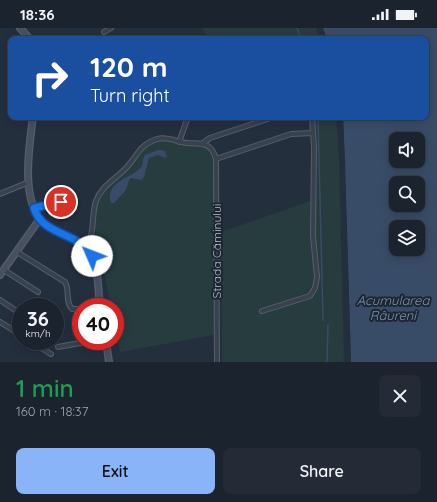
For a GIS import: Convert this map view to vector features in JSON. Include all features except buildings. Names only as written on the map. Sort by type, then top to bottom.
[{"type":"street","points":[[20,28],[27,36]]},
{"type":"street","points":[[104,32],[111,28]]},
{"type":"street","points":[[33,120],[28,158],[29,182],[34,208],[40,220],[48,227],[86,248],[93,262],[99,298]]},
{"type":"street","points":[[179,142],[187,120]]},
{"type":"street","points":[[86,248],[90,241],[96,201],[105,186],[126,168],[142,147],[162,138],[179,142],[204,143],[210,138],[265,120]]},
{"type":"street","points":[[262,311],[310,296],[317,284],[317,263],[313,236],[312,120]]},
{"type":"street","points":[[204,143],[213,152],[216,158],[291,134],[313,133]]},
{"type":"street","name":"Strada Căminului","points":[[216,158],[217,362]]},
{"type":"street","points":[[0,194],[29,182]]},
{"type":"street","points":[[34,208],[61,202]]},
{"type":"street","points":[[0,275],[40,220]]},
{"type":"street","points":[[17,252],[65,282],[68,288],[70,308],[72,309]]},
{"type":"street","points":[[4,270],[38,292]]},
{"type":"street","points":[[0,300],[12,308]]},
{"type":"street","points":[[0,322],[12,329]]},
{"type":"street","points":[[45,350],[51,354]]},
{"type":"street","points":[[107,350],[109,362]]},
{"type":"green space","points":[[202,28],[316,28],[318,36],[207,36]]},
{"type":"green space","points":[[314,120],[336,120],[339,158],[344,362],[222,362],[221,232],[316,199],[317,157]]},
{"type":"green space","points":[[158,140],[203,146],[207,148],[214,161],[214,335],[120,352],[120,350],[124,350],[124,298],[109,298],[94,224],[96,208],[103,191],[125,173],[139,151]]},
{"type":"water","name":"Acumularea Râureni","points":[[323,28],[437,28],[437,362],[351,362],[343,120],[429,120],[429,36],[326,36]]},
{"type":"water","points":[[158,150],[165,151],[167,157],[165,158],[158,155],[149,158],[144,177],[141,180],[131,178],[126,190],[114,203],[111,203],[110,196],[115,185],[141,167],[145,155]]},
{"type":"pier","points":[[341,120],[343,120],[345,160],[351,362],[349,362]]},
{"type":"waterway","points":[[297,28],[300,36]]},
{"type":"waterway","points":[[318,120],[323,320]]},
{"type":"waterway","points":[[327,362],[328,325]]},
{"type":"route","points":[[61,202],[34,208],[37,216],[48,227],[86,248],[92,256]]}]
